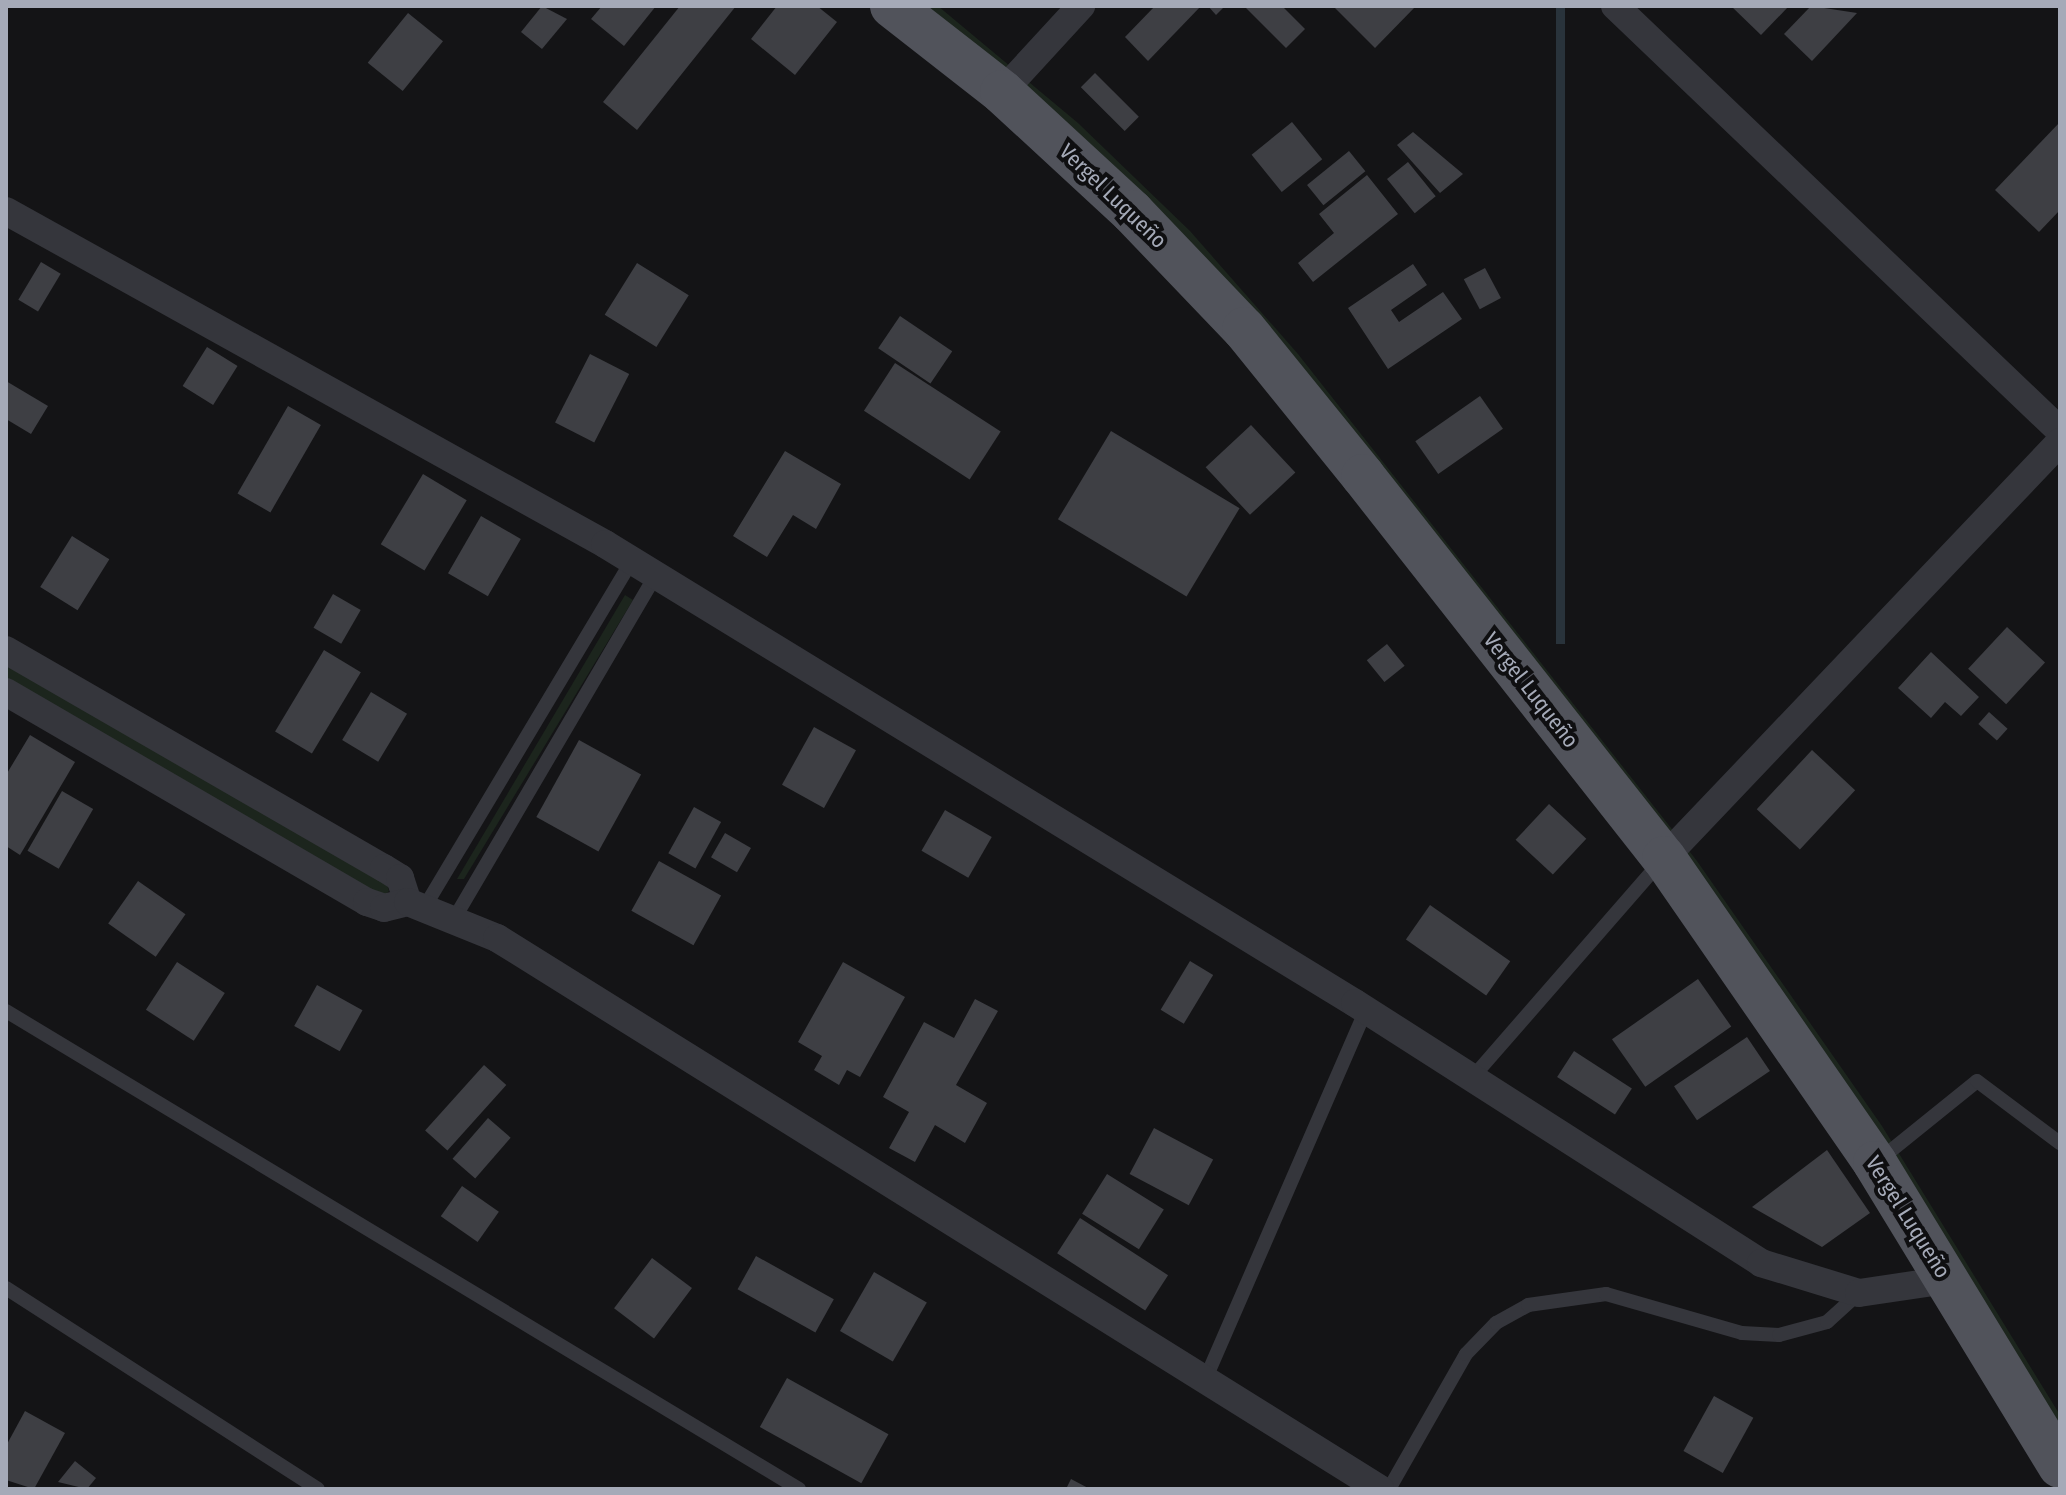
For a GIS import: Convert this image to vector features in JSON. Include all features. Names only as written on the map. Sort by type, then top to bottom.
[{"type":"main road","name":"Vergel Luqueño","points":[[892,6],[1002,92],[1132,212],[1244,329],[1664,858],[1875,1163],[2060,1466]]},
{"type":"street","points":[[1002,92],[1081,6]]},
{"type":"street","points":[[1615,6],[2060,431]]},
{"type":"street","points":[[6,211],[632,560],[1366,1010],[1761,1263],[1794,1279],[1859,1293],[1947,1280]]},
{"type":"street","points":[[1664,858],[2060,442]]},
{"type":"street","points":[[6,650],[384,868],[400,878],[416,905]]},
{"type":"street","points":[[6,692],[367,902],[384,908],[416,905],[497,938],[1380,1489]]},
{"type":"lane","points":[[416,905],[632,560]]},
{"type":"lane","points":[[454,919],[656,575]]},
{"type":"lane","points":[[1472,1078],[1664,858]]},
{"type":"lane","points":[[1205,1380],[1366,1010]]},
{"type":"lane","points":[[6,1011],[799,1489]]},
{"type":"lane","points":[[1875,1163],[1977,1081],[2060,1143]]},
{"type":"lane","points":[[6,1288],[318,1489]]},
{"type":"lane","points":[[1389,1489],[1466,1354],[1496,1323],[1528,1305],[1606,1294],[1742,1333],[1779,1335],[1827,1322],[1859,1293]]},
{"type":"shaded area","points":[[924,6],[938,6],[1078,123],[1190,231],[1298,354],[1697,861],[1882,1126],[2060,1415],[2060,1432],[1657,821]]},
{"type":"shaded area","points":[[1556,6],[1565,6],[1565,644],[1556,644]]},
{"type":"shaded area","points":[[625,595],[633,600],[464,879],[457,879]]},
{"type":"shaded area","points":[[6,663],[387,885],[389,891],[383,897],[6,679]]},
{"type":"building","points":[[542,6],[567,19],[542,49],[521,32]]},
{"type":"building","points":[[602,6],[656,6],[624,46],[591,19]]},
{"type":"building","points":[[680,6],[736,6],[637,130],[603,102]]},
{"type":"building","points":[[777,6],[817,6],[837,22],[795,75],[751,39]]},
{"type":"building","points":[[1155,6],[1201,6],[1148,61],[1125,37]]},
{"type":"building","points":[[1208,6],[1225,6],[1216,15]]},
{"type":"building","points":[[1244,6],[1282,6],[1305,29],[1286,48]]},
{"type":"building","points":[[1333,6],[1416,6],[1375,48]]},
{"type":"building","points":[[1731,6],[1789,6],[1761,35]]},
{"type":"building","points":[[1811,6],[1857,13],[1812,61],[1784,34]]},
{"type":"building","points":[[408,13],[443,41],[403,91],[368,63]]},
{"type":"building","points":[[1095,73],[1139,117],[1125,131],[1081,87]]},
{"type":"building","points":[[1292,122],[1322,159],[1282,192],[1252,155]]},
{"type":"building","points":[[2060,122],[2060,210],[2039,232],[1995,190]]},
{"type":"building","points":[[1413,132],[1463,174],[1440,193],[1397,145]]},
{"type":"building","points":[[1349,151],[1365,171],[1323,205],[1307,185]]},
{"type":"building","points":[[1408,162],[1436,196],[1415,213],[1387,179]]},
{"type":"building","points":[[1367,175],[1398,214],[1313,282],[1298,263],[1334,233],[1319,214]]},
{"type":"building","points":[[41,262],[61,274],[38,312],[18,300]]},
{"type":"building","points":[[637,263],[689,295],[656,347],[605,315]]},
{"type":"building","points":[[1413,264],[1427,285],[1391,310],[1399,322],[1443,292],[1462,319],[1388,369],[1348,308]]},
{"type":"building","points":[[1485,268],[1501,298],[1480,309],[1464,279]]},
{"type":"building","points":[[900,316],[952,351],[930,384],[878,348]]},
{"type":"building","points":[[207,347],[238,366],[213,405],[183,386]]},
{"type":"building","points":[[590,354],[629,374],[594,443],[555,423]]},
{"type":"building","points":[[895,363],[1001,432],[970,479],[864,411]]},
{"type":"building","points":[[6,381],[48,406],[31,434],[6,419]]},
{"type":"building","points":[[1480,396],[1503,429],[1438,474],[1415,441]]},
{"type":"building","points":[[288,406],[321,425],[270,512],[238,493]]},
{"type":"building","points":[[1251,425],[1295,473],[1250,515],[1206,467]]},
{"type":"building","points":[[1111,431],[1240,508],[1187,597],[1058,519]]},
{"type":"building","points":[[785,451],[841,484],[816,529],[793,515],[767,557],[733,536]]},
{"type":"building","points":[[423,474],[467,500],[424,571],[381,544]]},
{"type":"building","points":[[481,516],[521,539],[488,596],[448,573]]},
{"type":"building","points":[[72,536],[109,559],[78,610],[40,587]]},
{"type":"building","points":[[333,594],[361,610],[341,644],[314,628]]},
{"type":"building","points":[[2007,627],[2045,662],[2006,704],[1968,669]]},
{"type":"building","points":[[1387,644],[1405,666],[1384,682],[1367,660]]},
{"type":"building","points":[[324,650],[361,672],[312,754],[275,731]]},
{"type":"building","points":[[1931,652],[1979,697],[1961,716],[1945,702],[1931,718],[1898,688]]},
{"type":"building","points":[[371,692],[407,714],[378,762],[342,740]]},
{"type":"building","points":[[1989,712],[2008,729],[1997,741],[1978,724]]},
{"type":"building","points":[[814,727],[856,750],[824,808],[782,785]]},
{"type":"building","points":[[30,735],[75,762],[20,855],[6,846],[6,775]]},
{"type":"building","points":[[579,740],[641,774],[598,851],[536,817]]},
{"type":"building","points":[[1812,750],[1855,790],[1800,849],[1757,809]]},
{"type":"building","points":[[62,791],[93,809],[59,869],[28,851]]},
{"type":"building","points":[[1549,804],[1586,839],[1553,875],[1516,840]]},
{"type":"building","points":[[694,807],[721,822],[695,868],[668,853]]},
{"type":"building","points":[[945,810],[992,837],[968,878],[922,851]]},
{"type":"building","points":[[725,833],[751,848],[737,872],[711,857]]},
{"type":"building","points":[[659,861],[721,895],[693,945],[631,911]]},
{"type":"building","points":[[138,881],[186,914],[156,957],[108,924]]},
{"type":"building","points":[[1430,905],[1510,961],[1486,996],[1406,939]]},
{"type":"building","points":[[1190,961],[1213,975],[1184,1024],[1161,1010]]},
{"type":"building","points":[[177,962],[225,993],[194,1041],[146,1010]]},
{"type":"building","points":[[843,962],[905,997],[860,1077],[847,1070],[839,1085],[814,1070],[822,1056],[798,1042]]},
{"type":"building","points":[[1698,979],[1731,1027],[1645,1087],[1612,1039]]},
{"type":"building","points":[[317,985],[362,1010],[340,1051],[294,1026]]},
{"type":"building","points":[[975,999],[998,1011],[956,1085],[987,1103],[965,1143],[935,1125],[915,1162],[889,1148],[909,1112],[883,1097],[924,1022],[954,1038]]},
{"type":"building","points":[[1747,1037],[1770,1071],[1697,1120],[1674,1086]]},
{"type":"building","points":[[1574,1051],[1632,1089],[1615,1115],[1557,1077]]},
{"type":"building","points":[[484,1065],[506,1085],[447,1150],[425,1130]]},
{"type":"building","points":[[488,1118],[511,1138],[475,1178],[453,1159]]},
{"type":"building","points":[[1154,1128],[1213,1159],[1189,1205],[1130,1174]]},
{"type":"building","points":[[1827,1150],[1870,1213],[1822,1247],[1752,1207]]},
{"type":"building","points":[[1107,1174],[1164,1210],[1139,1249],[1082,1214]]},
{"type":"building","points":[[462,1186],[499,1212],[478,1242],[441,1216]]},
{"type":"building","points":[[1080,1218],[1168,1275],[1145,1310],[1057,1253]]},
{"type":"building","points":[[756,1256],[834,1299],[815,1332],[738,1289]]},
{"type":"building","points":[[652,1258],[692,1288],[654,1338],[614,1308]]},
{"type":"building","points":[[874,1272],[927,1302],[893,1361],[840,1331]]},
{"type":"building","points":[[787,1378],[888,1434],[861,1483],[760,1427]]},
{"type":"building","points":[[1714,1396],[1753,1418],[1723,1473],[1683,1451]]},
{"type":"building","points":[[25,1411],[65,1433],[34,1489],[6,1480],[6,1446]]},
{"type":"building","points":[[75,1461],[96,1478],[87,1489],[58,1482]]},
{"type":"building","points":[[1071,1479],[1090,1489],[1066,1489]]}]
